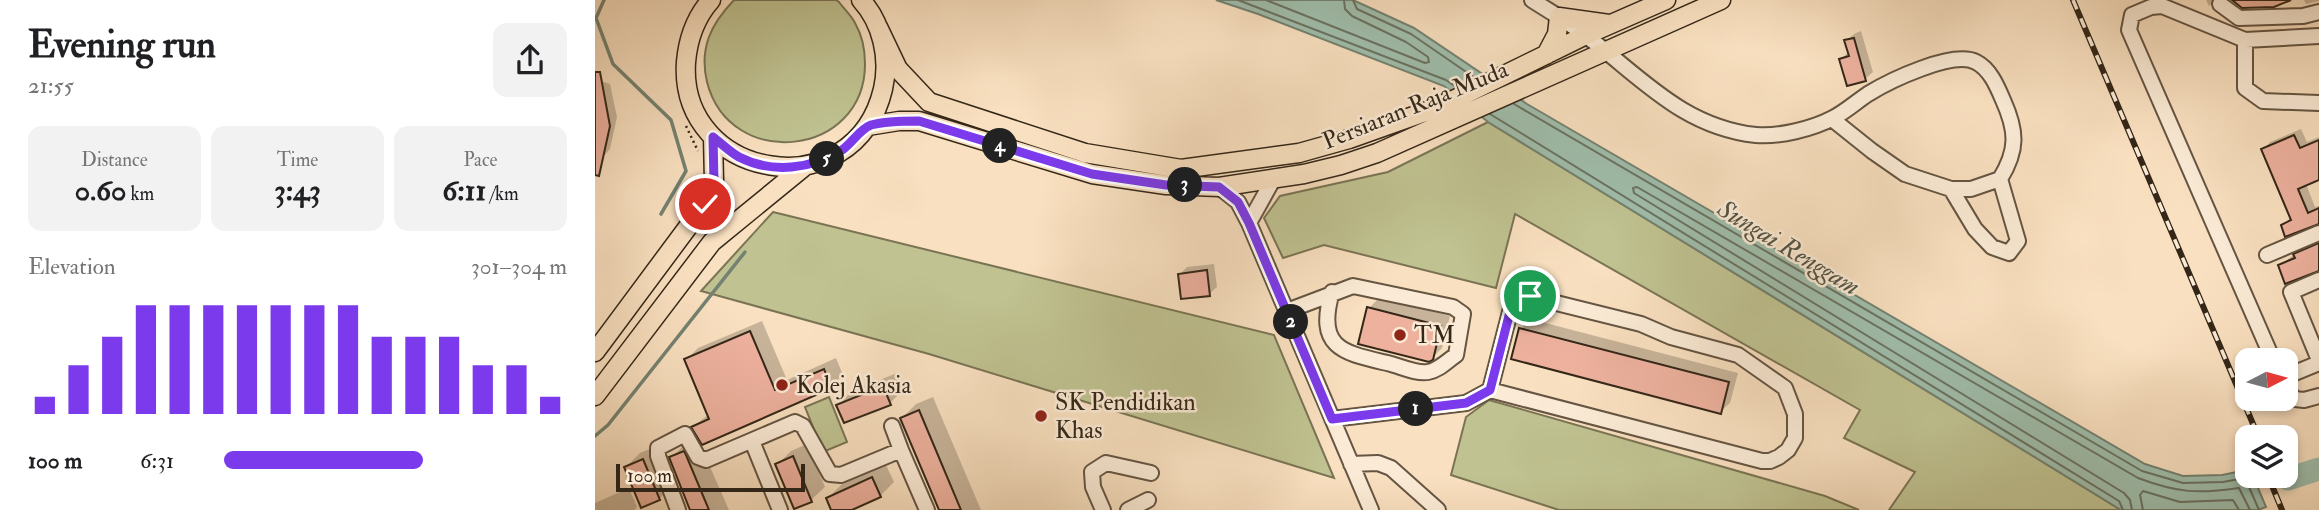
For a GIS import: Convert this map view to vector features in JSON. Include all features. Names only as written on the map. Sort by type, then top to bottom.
[{"type":"main road","points":[[711,0],[701,11],[687,43],[685,76],[694,109],[713,137],[740,157],[772,167],[805,166]]},
{"type":"main road","points":[[595,396],[712,242],[785,180],[805,166],[840,152],[867,126],[880,103],[886,78],[885,52],[879,27],[860,0]]},
{"type":"main road","name":"Persiaran Raja Muda","points":[[879,27],[898,69],[929,102],[1085,153],[1181,169],[1300,153],[1349,139],[1439,107],[1503,78],[1586,35],[1666,0]]},
{"type":"main road","name":"Persiaran Raja Muda","points":[[867,126],[919,121],[1092,174],[1166,185],[1219,187],[1341,165],[1377,153],[1721,0]]},
{"type":"main road","points":[[1546,55],[1557,34],[1559,18],[1612,24]]},
{"type":"main road","points":[[595,352],[705,204],[714,182],[713,137]]},
{"type":"street","points":[[1532,0],[1586,35],[1662,98],[1689,115],[1728,130],[1758,135],[1789,132],[1832,119],[1869,93],[1941,61],[1964,58],[1977,62],[1989,73],[2011,117],[2015,138],[2010,163],[2000,180],[1971,189],[1951,189],[1905,174],[1832,119]]},
{"type":"street","points":[[2220,4],[2239,19],[2303,16],[2319,12]]},
{"type":"street","points":[[2268,348],[2129,30],[2132,15],[2151,7],[2162,6],[2245,40],[2319,36]]},
{"type":"street","points":[[2245,40],[2245,88],[2263,101],[2319,103]]},
{"type":"street","points":[[1249,223],[1274,178]]},
{"type":"street","points":[[1951,189],[1975,229],[1992,247],[2009,253],[2018,241],[2000,180]]},
{"type":"street","points":[[1219,187],[1238,202],[1249,223],[1371,510]]},
{"type":"street","points":[[2267,255],[2319,233]]},
{"type":"street","points":[[2298,371],[2319,362],[2291,292],[2319,280]]},
{"type":"street","points":[[1287,311],[1332,292],[1353,286],[1453,307],[1463,314],[1456,355],[1426,373],[1349,355],[1337,346],[1326,321],[1332,292]]},
{"type":"street","points":[[1332,419],[1466,403],[1490,390],[1762,461],[1779,457],[1788,450],[1795,438],[1795,414],[1786,388],[1738,355],[1671,337],[1641,324],[1524,295],[1516,297],[1512,304],[1490,390]]},
{"type":"street","points":[[2298,400],[2319,396]]},
{"type":"street","points":[[678,510],[658,456],[658,447],[685,434],[698,457],[706,460],[795,422],[803,426],[830,474],[841,475],[901,450]]},
{"type":"street","points":[[892,426],[927,510]]},
{"type":"street","points":[[752,441],[780,510]]},
{"type":"street","points":[[1103,510],[1093,486],[1092,472],[1097,467],[1106,463],[1151,473]]},
{"type":"street","points":[[1351,464],[1378,463],[1391,468],[1438,510]]},
{"type":"street","points":[[1128,510],[1148,500]]},
{"type":"path","points":[[685,122],[698,153]]},
{"type":"green space","points":[[734,0],[839,2],[852,17],[863,43],[865,59],[859,95],[844,119],[821,134],[795,142],[767,140],[741,130],[720,111],[707,82],[706,47],[713,28]]},
{"type":"green space","points":[[1488,122],[2121,510],[1889,510],[1915,472],[1844,438],[1860,410],[1515,214],[1496,288],[1324,245],[1283,258],[1264,218],[1280,196],[1388,172]]},
{"type":"green space","points":[[773,212],[1274,335],[1334,478],[929,354],[701,291]]},
{"type":"green space","points":[[829,397],[847,442],[823,452],[805,407]]},
{"type":"green space","points":[[1489,400],[1825,496],[1859,510],[1559,510],[1451,475],[1466,417]]},
{"type":"water","points":[[1216,0],[1353,0],[1414,28],[1527,104],[2145,464],[2183,476],[2235,472],[2235,488],[2258,488],[2266,507],[2258,510],[2121,510],[1488,122],[1444,86]]},
{"type":"building","points":[[2232,0],[2291,0],[2274,7],[2242,8]]},
{"type":"building","points":[[1854,38],[1866,81],[1847,86],[1839,59],[1849,56],[1844,40]]},
{"type":"building","points":[[595,72],[600,72],[610,126],[599,176],[595,175]]},
{"type":"building","points":[[2294,135],[2300,148],[2319,140],[2319,180],[2298,189],[2308,213],[2319,208],[2319,224],[2285,237],[2281,225],[2291,220],[2261,149]]},
{"type":"building","points":[[2319,243],[2319,271],[2285,284],[2278,265],[2295,258],[2293,254]]},
{"type":"building","points":[[1207,270],[1210,296],[1181,299],[1178,274]]},
{"type":"building","name":"TM","points":[[1367,307],[1441,326],[1433,360],[1429,362],[1358,344]]},
{"type":"building","points":[[1519,328],[1729,382],[1721,414],[1511,359]]},
{"type":"building","points":[[750,331],[775,390],[824,369],[832,388],[702,445],[691,427],[709,419],[684,359]]},
{"type":"building","name":"Kolej Akasia","points":[[883,386],[891,405],[844,423],[836,405]]},
{"type":"building","name":"Kolej Akasia","points":[[919,410],[961,510],[939,510],[900,418]]},
{"type":"building","points":[[684,451],[709,510],[690,510],[669,457]]},
{"type":"building","name":"Kolej Akasia","points":[[793,456],[812,502],[794,509],[775,464]]},
{"type":"building","points":[[643,459],[660,500],[641,508],[624,467]]},
{"type":"building","points":[[872,477],[881,497],[852,510],[831,510],[826,498]]},
{"type":"waterway","points":[[604,0],[596,18],[613,64],[671,120],[686,171],[661,214]]},
{"type":"waterway","points":[[595,436],[608,425],[745,252]]},
{"type":"waterway","name":"Sungai Renggam","points":[[2298,476],[2319,469]]},
{"type":"railway","points":[[2073,0],[2253,425]]},
{"type":"railway","points":[[2273,488],[2282,510]]},
{"type":"place","name":"TM","points":[[1400,335]]},
{"type":"place","name":"Kolej Akasia","points":[[782,385]]},
{"type":"place","name":"SK Pendidikan Khas","points":[[1041,416]]},
{"type":"route","points":[[705,204],[714,182],[713,137],[740,157],[772,167],[805,166],[829,158],[850,145],[867,126],[899,121],[919,121],[1092,174],[1166,185],[1219,187],[1238,202],[1249,223],[1332,419],[1466,403],[1490,390],[1512,304],[1516,297],[1530,296]]}]
